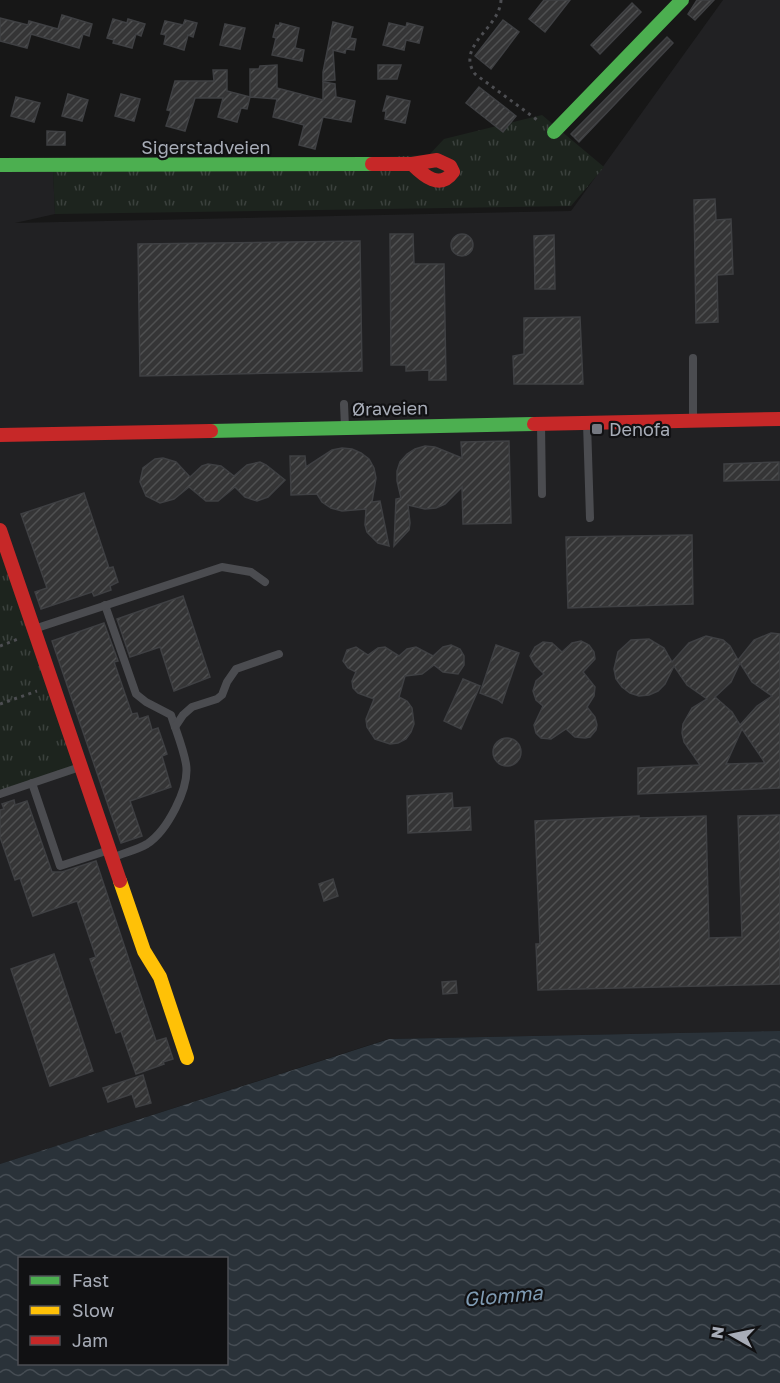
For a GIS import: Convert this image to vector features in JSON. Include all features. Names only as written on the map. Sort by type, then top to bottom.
[{"type":"street","points":[[554,132],[610,73],[648,38],[681,0]]},
{"type":"street","name":"Sigerstadveien","points":[[0,165],[412,164]]},
{"type":"street","name":"Øraveien","points":[[0,435],[780,419]]},
{"type":"street","points":[[0,530],[144,951],[160,977],[187,1058]]},
{"type":"lane","points":[[693,358],[693,421]]},
{"type":"lane","points":[[344,404],[345,427]]},
{"type":"lane","points":[[541,423],[542,494]]},
{"type":"lane","points":[[586,423],[590,518]]},
{"type":"lane","points":[[34,629],[222,567],[251,572],[265,582]]},
{"type":"lane","points":[[32,783],[60,866],[147,844],[168,820],[179,802],[187,775],[186,763],[171,715],[136,694],[105,605]]},
{"type":"lane","points":[[175,727],[192,707],[217,699],[222,695],[236,669],[279,654]]},
{"type":"lane","points":[[0,794],[81,766]]},
{"type":"path","points":[[501,0],[500,9],[471,50],[468,57],[469,66],[475,74],[554,132]]},
{"type":"path","points":[[0,704],[53,685]]},
{"type":"shaded area","points":[[723,0],[780,0],[780,1031],[388,1039],[0,1164],[0,170],[53,170],[55,214],[15,223],[571,211]]},
{"type":"green space","points":[[542,115],[604,167],[571,206],[55,214],[53,170],[429,155],[444,139]]},
{"type":"green space","points":[[0,529],[83,771],[0,796]]},
{"type":"water","name":"Glomma","points":[[780,1031],[780,1383],[0,1383],[0,1164],[389,1039]]},
{"type":"building","points":[[544,0],[570,0],[545,32],[529,19]]},
{"type":"building","points":[[697,0],[714,0],[695,20],[688,14]]},
{"type":"building","points":[[632,3],[641,12],[600,54],[591,45]]},
{"type":"building","points":[[62,15],[92,24],[89,36],[83,34],[79,48],[31,34],[27,48],[0,41],[0,18],[28,25],[29,21],[58,29]]},
{"type":"building","points":[[113,19],[127,23],[128,19],[145,24],[141,36],[136,34],[132,48],[113,43],[114,40],[107,38]]},
{"type":"building","points":[[185,20],[197,23],[193,37],[188,35],[184,50],[164,44],[166,35],[161,34],[165,21],[183,25]]},
{"type":"building","points":[[503,20],[519,32],[491,69],[475,56]]},
{"type":"building","points":[[333,22],[353,27],[350,38],[356,39],[354,50],[346,49],[345,53],[333,50],[335,80],[323,81],[323,72]]},
{"type":"building","points":[[280,23],[299,28],[295,48],[304,50],[302,61],[272,55],[276,25],[279,26]]},
{"type":"building","points":[[389,23],[406,27],[407,23],[423,27],[419,43],[406,40],[404,50],[383,45]]},
{"type":"building","points":[[225,24],[245,28],[240,49],[220,45]]},
{"type":"building","points":[[667,37],[673,43],[579,142],[571,134]]},
{"type":"building","points":[[277,65],[277,88],[323,100],[323,82],[335,84],[336,97],[355,101],[351,122],[323,117],[315,149],[299,145],[304,125],[273,117],[277,99],[250,97],[250,69]]},
{"type":"building","points":[[378,65],[401,65],[397,79],[378,79]]},
{"type":"building","points":[[213,70],[227,70],[227,91],[250,97],[247,109],[241,108],[237,122],[218,117],[223,98],[195,98],[185,131],[166,126],[171,111],[167,110],[175,81],[214,81]]},
{"type":"building","points":[[479,87],[516,116],[503,132],[466,103]]},
{"type":"building","points":[[68,94],[88,100],[82,121],[62,116]]},
{"type":"building","points":[[121,94],[140,99],[134,121],[115,116]]},
{"type":"building","points":[[387,96],[410,101],[405,123],[385,119],[386,111],[383,111]]},
{"type":"building","points":[[16,97],[40,103],[34,122],[11,116]]},
{"type":"building","points":[[47,131],[65,132],[65,145],[47,145]]},
{"type":"building","points":[[715,199],[716,220],[731,219],[733,274],[717,275],[718,322],[696,323],[694,200]]},
{"type":"building","points":[[390,234],[413,234],[414,264],[444,264],[446,380],[429,380],[429,370],[406,371],[406,365],[391,365]]},
{"type":"building","points":[[462,234],[470,237],[473,245],[470,253],[462,256],[454,253],[451,245],[454,237]]},
{"type":"building","points":[[554,235],[555,289],[535,289],[534,236]]},
{"type":"building","points":[[360,241],[362,371],[140,376],[138,244]]},
{"type":"building","points":[[580,317],[583,384],[514,384],[513,356],[524,354],[524,318]]},
{"type":"building","points":[[509,441],[511,523],[463,524],[462,487],[445,504],[436,508],[425,509],[408,505],[409,530],[394,546],[396,499],[401,498],[397,471],[400,462],[407,454],[425,446],[435,447],[462,458],[461,442]]},
{"type":"building","points":[[342,448],[361,453],[369,459],[374,468],[376,478],[372,502],[380,501],[389,546],[378,543],[367,532],[366,509],[342,511],[322,502],[317,494],[291,495],[290,456],[305,456],[306,467],[332,450]]},
{"type":"building","points":[[163,458],[176,462],[190,477],[202,466],[208,464],[221,466],[234,476],[247,465],[260,462],[285,480],[268,497],[257,501],[245,497],[235,487],[218,501],[206,501],[189,487],[174,499],[160,503],[146,496],[140,482],[143,468],[155,459]]},
{"type":"building","points":[[779,462],[779,480],[724,481],[724,464]]},
{"type":"building","points":[[84,493],[109,568],[113,567],[118,582],[110,586],[111,590],[94,596],[92,592],[41,609],[35,592],[47,588],[21,514]]},
{"type":"building","points":[[692,535],[693,604],[568,608],[566,537]]},
{"type":"building","points":[[183,596],[210,677],[174,691],[160,647],[130,657],[117,619]]},
{"type":"building","points":[[104,623],[118,661],[114,662],[132,714],[137,713],[139,719],[148,716],[152,730],[158,728],[167,754],[162,756],[171,787],[130,801],[142,836],[121,843],[52,641]]},
{"type":"building","points":[[771,633],[780,634],[780,788],[638,794],[638,768],[700,765],[684,742],[682,733],[683,724],[692,708],[707,699],[687,685],[674,666],[665,684],[658,691],[639,696],[630,693],[616,679],[614,669],[618,652],[631,640],[649,639],[664,648],[672,662],[689,643],[706,636],[723,640],[730,646],[738,660],[754,640]],"holes":[[[740,663],[752,682],[772,696],[757,706],[740,725],[732,712],[715,697],[731,682]],[[742,729],[765,763],[726,764]]]},
{"type":"building","points":[[581,641],[589,645],[594,652],[595,659],[583,672],[595,687],[594,696],[587,707],[595,717],[596,730],[590,737],[585,738],[575,737],[566,729],[551,739],[541,738],[536,733],[534,725],[543,706],[536,700],[533,691],[536,681],[544,674],[530,656],[535,647],[543,642],[552,643],[562,652],[572,643]]},
{"type":"building","points":[[451,645],[460,649],[464,656],[464,665],[458,674],[443,672],[434,665],[422,674],[405,676],[399,697],[407,701],[412,708],[414,724],[406,739],[390,744],[375,739],[367,727],[366,719],[374,699],[358,693],[353,688],[352,681],[356,672],[348,668],[343,661],[347,650],[356,647],[368,655],[378,648],[385,647],[399,656],[407,649],[416,647],[433,656],[443,647]]},
{"type":"building","points":[[496,645],[519,653],[502,703],[480,693]]},
{"type":"building","points":[[463,679],[480,686],[461,729],[444,721]]},
{"type":"building","points":[[507,738],[517,742],[521,752],[517,762],[507,766],[497,762],[493,752],[497,742]]},
{"type":"building","points":[[452,793],[453,808],[470,807],[471,830],[408,833],[407,796]]},
{"type":"building","points":[[14,800],[15,805],[27,801],[52,872],[62,872],[96,861],[156,1041],[166,1038],[173,1059],[136,1074],[121,1031],[116,1033],[90,959],[96,957],[77,901],[33,916],[20,878],[15,880],[0,837],[0,810],[4,809],[2,804]]},
{"type":"building","points":[[780,815],[780,984],[538,990],[536,944],[540,944],[535,821],[639,816],[639,818],[706,816],[709,938],[742,937],[738,816]]},
{"type":"building","points":[[333,879],[338,896],[324,901],[319,884]]},
{"type":"building","points":[[54,954],[93,1071],[50,1086],[11,969]]},
{"type":"building","points":[[456,981],[457,993],[443,994],[442,982]]},
{"type":"building","points":[[143,1075],[151,1103],[136,1107],[132,1094],[108,1102],[103,1088]]},
{"type":"traffic: fast","points":[[554,132],[682,0]]},
{"type":"traffic: fast","points":[[0,165],[372,164]]},
{"type":"traffic: fast","points":[[211,431],[534,424]]},
{"type":"traffic: slow","points":[[120,881],[144,951],[160,977],[187,1058]]},
{"type":"traffic: jam","points":[[372,164],[412,164],[437,160],[450,166],[453,172],[443,180],[437,181],[427,177],[412,164]]},
{"type":"traffic: jam","points":[[534,424],[780,419]]},
{"type":"traffic: jam","points":[[0,435],[211,431]]},
{"type":"traffic: jam","points":[[0,530],[120,881]]},
{"type":"place","name":"Denofa","points":[[597,429]]}]
